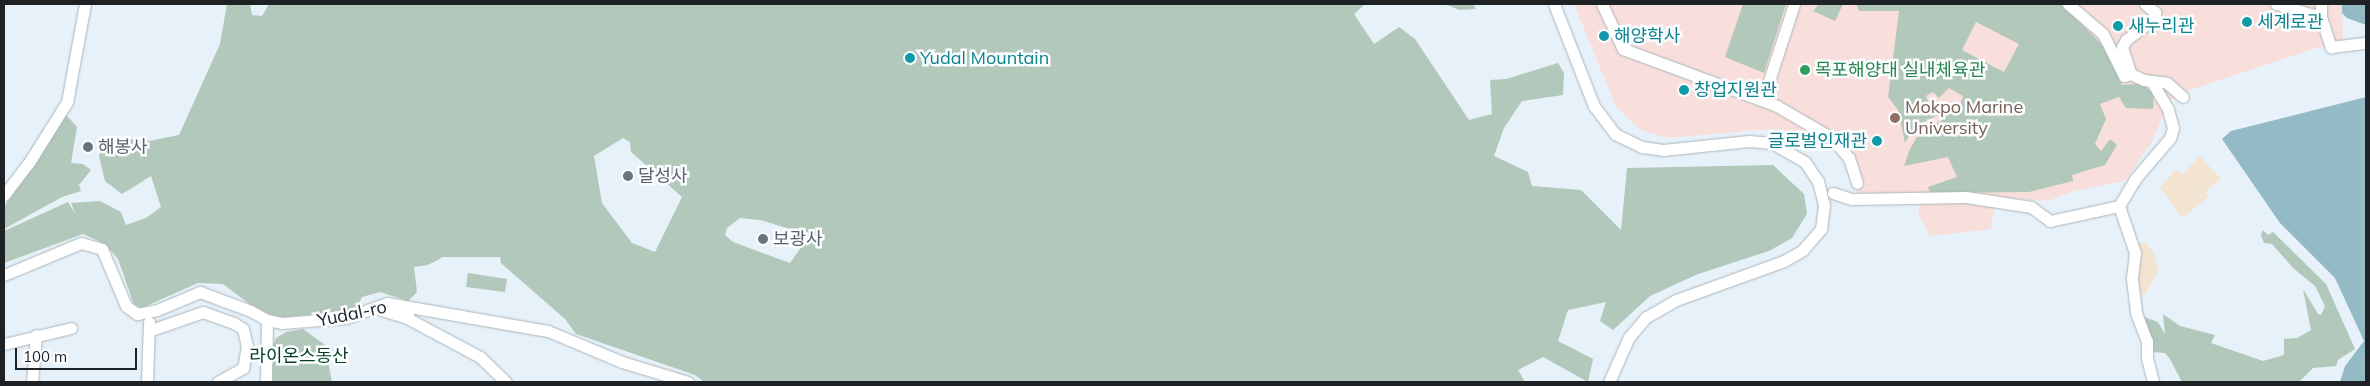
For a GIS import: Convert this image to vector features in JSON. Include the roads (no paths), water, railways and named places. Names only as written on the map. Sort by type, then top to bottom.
[{"type":"street","points":[[4,195],[30,161],[67,102],[85,4]]},
{"type":"street","points":[[1554,4],[1594,106],[1616,134],[1642,147],[1663,150],[1749,141],[1772,143],[1805,162],[1818,181],[1824,205],[1821,230],[1803,250],[1784,261],[1676,300],[1646,317],[1629,337],[1609,382]]},
{"type":"street","points":[[1602,4],[1623,48],[1630,53],[1763,99],[1832,138],[1849,158],[1857,183]]},
{"type":"street","points":[[1763,99],[1794,4]]},
{"type":"street","points":[[2068,4],[2103,34],[2124,76],[2131,74],[2152,82],[2167,83],[2183,97]]},
{"type":"street","points":[[2131,74],[2122,48],[2126,40],[2155,18],[2155,12],[2145,4]]},
{"type":"street","points":[[2276,4],[2321,17]]},
{"type":"street","points":[[2321,4],[2321,17],[2332,47],[2366,43]]},
{"type":"street","points":[[1833,193],[1852,200],[1966,197],[2031,207],[2050,221],[2119,206],[2135,180],[2170,138],[2173,128],[2168,109],[2152,82]]},
{"type":"street","points":[[2119,206],[2135,253],[2133,296],[2137,317],[2147,341],[2147,358],[2153,382]]},
{"type":"street","points":[[4,275],[64,248],[81,243],[94,246],[106,255],[126,306],[137,314],[148,313],[151,330],[147,338],[147,382]]},
{"type":"street","name":"Yudal-ro","points":[[148,313],[188,295],[205,292],[266,320],[305,323],[346,318],[387,304],[408,313],[548,331],[622,362],[688,382]]},
{"type":"street","points":[[151,330],[203,312],[234,323],[243,329],[247,346],[243,368],[218,382]]},
{"type":"street","points":[[408,313],[480,357],[506,382]]},
{"type":"street","points":[[266,320],[266,382]]},
{"type":"street","points":[[4,344],[72,328]]},
{"type":"street","points":[[32,382],[36,336]]},
{"type":"water","points":[[2342,4],[2366,4],[2366,25],[2347,18],[2342,13]]},
{"type":"water","points":[[2366,97],[2366,382],[2340,382],[2345,366],[2364,341],[2335,278],[2280,223],[2222,139],[2231,131]]},
{"type":"place","name":"세계로관","points":[[2247,22]]},
{"type":"place","name":"새누리관","points":[[2118,26]]},
{"type":"place","name":"해양학사","points":[[1604,36]]},
{"type":"place","name":"Yudal Mountain","points":[[910,58]]},
{"type":"place","name":"목포해양대 실내체육관","points":[[1805,70]]},
{"type":"place","name":"창업지원관","points":[[1684,90]]},
{"type":"place","name":"Mokpo Marine University","points":[[1895,118]]},
{"type":"place","name":"글로벌인재관","points":[[1877,141]]},
{"type":"place","name":"해봉사","points":[[88,147]]},
{"type":"place","name":"달성사","points":[[628,176]]},
{"type":"place","name":"보광사","points":[[763,239]]},
{"type":"park label","name":"라이온스동산","points":[[299,356]]}]
